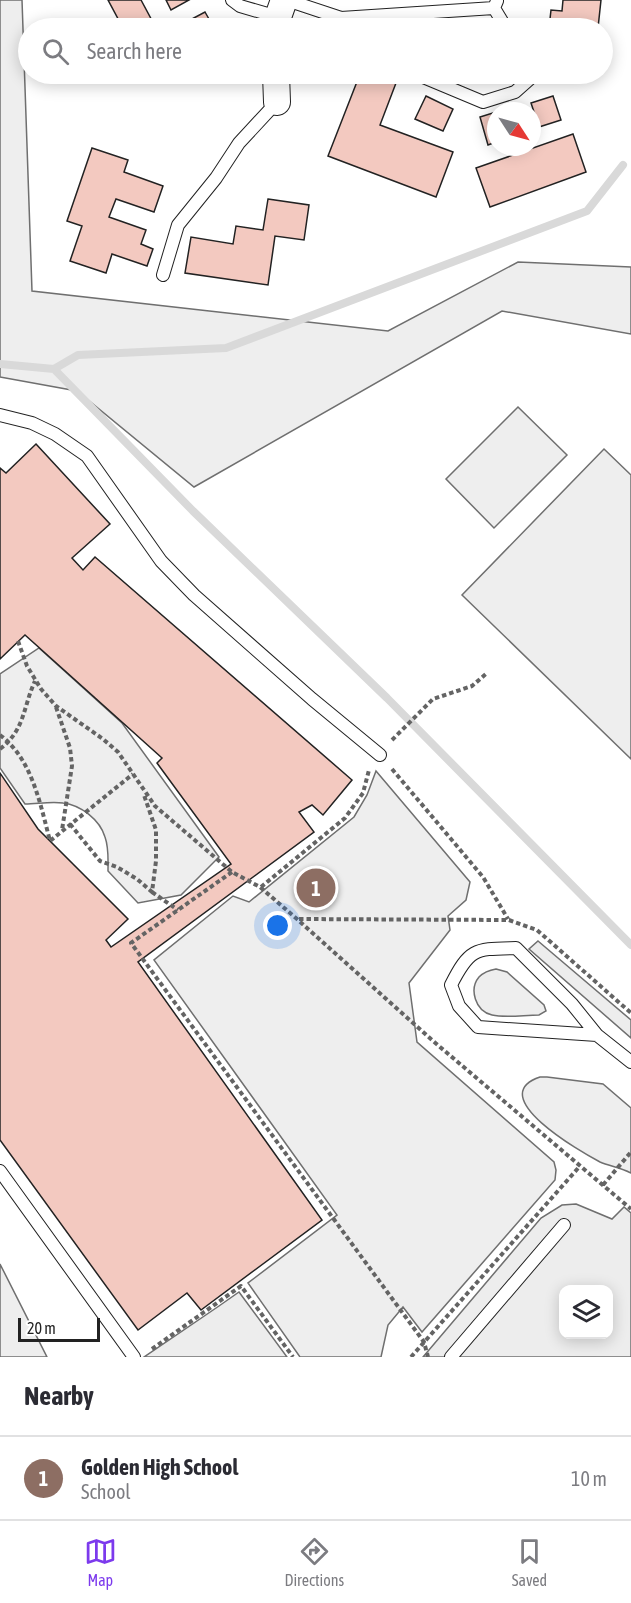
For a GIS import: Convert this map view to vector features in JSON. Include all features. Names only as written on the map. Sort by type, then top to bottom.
[{"type":"street","points":[[276,84],[277,102]]},
{"type":"lane","points":[[232,0],[240,6],[341,18],[495,4],[501,18]]},
{"type":"lane","points":[[440,84],[483,102],[515,92],[524,84]]},
{"type":"lane","points":[[163,275],[178,225],[216,178],[239,143],[277,102]]},
{"type":"lane","points":[[0,415],[32,423],[55,434],[87,456],[161,561],[194,595],[380,755]]},
{"type":"lane","points":[[597,1035],[478,1027],[459,1006],[451,985],[461,964],[479,949],[516,948],[572,1004],[597,1035],[631,1062]]},
{"type":"lane","points":[[0,1171],[134,1357]]},
{"type":"lane","points":[[452,1357],[564,1225]]},
{"type":"path","points":[[18,641],[27,666],[56,706],[104,739],[118,752],[155,806],[231,872],[260,887],[433,1041],[631,1209]]},
{"type":"path","points":[[260,887],[345,818],[363,793],[369,771],[380,755],[433,699],[472,686],[487,673]]},
{"type":"path","points":[[0,749],[9,742],[23,721],[30,692],[36,681]]},
{"type":"path","points":[[56,706],[70,748],[72,766],[62,830]]},
{"type":"path","points":[[0,735],[9,742],[35,783],[50,841],[133,774]]},
{"type":"path","points":[[380,755],[483,877],[509,920]]},
{"type":"path","points":[[142,789],[156,830],[156,861],[152,892]]},
{"type":"path","points":[[70,824],[100,861],[137,879],[178,910]]},
{"type":"path","points":[[231,872],[131,944],[424,1342],[428,1357]]},
{"type":"path","points":[[603,1185],[631,1152]]},
{"type":"path","points":[[411,1357],[580,1166]]},
{"type":"path","points":[[147,1353],[241,1286],[293,1357]]},
{"type":"shaded area","points":[[0,0],[22,0],[23,18],[18,18],[18,84],[25,84],[32,291],[388,331],[518,262],[631,267],[631,334],[502,311],[194,487],[77,391],[0,377]]},
{"type":"shaded area","points":[[518,407],[567,455],[494,528],[446,479]]},
{"type":"shaded area","points":[[604,449],[631,475],[631,759],[462,595]]},
{"type":"shaded area","points":[[39,648],[122,723],[219,857],[181,895],[138,903],[108,871],[106,841],[99,825],[89,814],[70,804],[54,802],[25,804],[0,768],[0,674]]},
{"type":"shaded area","points":[[376,771],[470,882],[466,900],[448,916],[450,930],[409,983],[417,1042],[554,1162],[555,1180],[422,1332],[403,1307],[388,1325],[381,1357],[300,1357],[248,1283],[337,1215],[154,960],[233,896],[249,902],[354,817],[367,795]]},
{"type":"shaded area","points":[[538,941],[631,1020],[631,1038],[529,949]]},
{"type":"shaded area","points":[[496,969],[507,972],[544,1005],[546,1011],[539,1015],[503,1016],[492,1015],[481,1009],[475,999],[474,987],[479,977]]},
{"type":"shaded area","points":[[540,1077],[603,1084],[631,1108],[631,1173],[600,1162],[575,1147],[558,1136],[529,1110],[523,1097],[525,1086]]},
{"type":"shaded area","points":[[576,1204],[612,1219],[624,1207],[631,1213],[631,1357],[423,1357],[541,1218],[562,1205]]},
{"type":"shaded area","points":[[0,1264],[47,1357],[0,1357]]},
{"type":"shaded area","points":[[239,1292],[287,1357],[144,1357],[219,1306]]},
{"type":"building","points":[[108,0],[141,0],[151,18],[118,18]]},
{"type":"building","points":[[166,0],[189,0],[171,10]]},
{"type":"building","points":[[563,0],[601,0],[599,18],[550,18],[551,10],[562,11]]},
{"type":"building","points":[[205,12],[208,18],[194,18]]},
{"type":"building","points":[[356,84],[396,84],[380,125],[453,152],[436,197],[328,156]]},
{"type":"building","points":[[426,96],[453,109],[443,131],[415,119]]},
{"type":"building","points":[[553,96],[561,120],[541,126],[541,102],[534,102]]},
{"type":"building","points":[[487,115],[487,142],[480,117]]},
{"type":"building","points":[[573,134],[586,172],[490,207],[476,168],[510,156],[541,156],[541,145]]},
{"type":"building","points":[[92,148],[128,160],[124,172],[163,186],[154,212],[116,199],[109,217],[146,230],[141,244],[153,249],[147,266],[112,254],[106,273],[70,261],[82,226],[67,221]]},
{"type":"building","points":[[268,199],[309,205],[304,240],[275,236],[268,285],[185,273],[191,237],[233,244],[236,226],[263,230]]},
{"type":"building","points":[[36,444],[110,524],[72,558],[83,570],[95,557],[352,780],[323,815],[312,805],[299,812],[314,832],[138,962],[322,1220],[201,1310],[187,1293],[138,1330],[0,1140],[0,773],[38,829],[128,919],[106,940],[111,947],[231,864],[157,763],[162,758],[25,635],[0,659],[0,468],[6,473]]},
{"type":"waterway","points":[[54,369],[78,355],[226,348],[587,211],[623,165]]},
{"type":"waterway","points":[[0,364],[54,369],[193,511],[387,698],[631,945]]},
{"type":"place","name":"Golden High School","points":[[316,888]]}]
